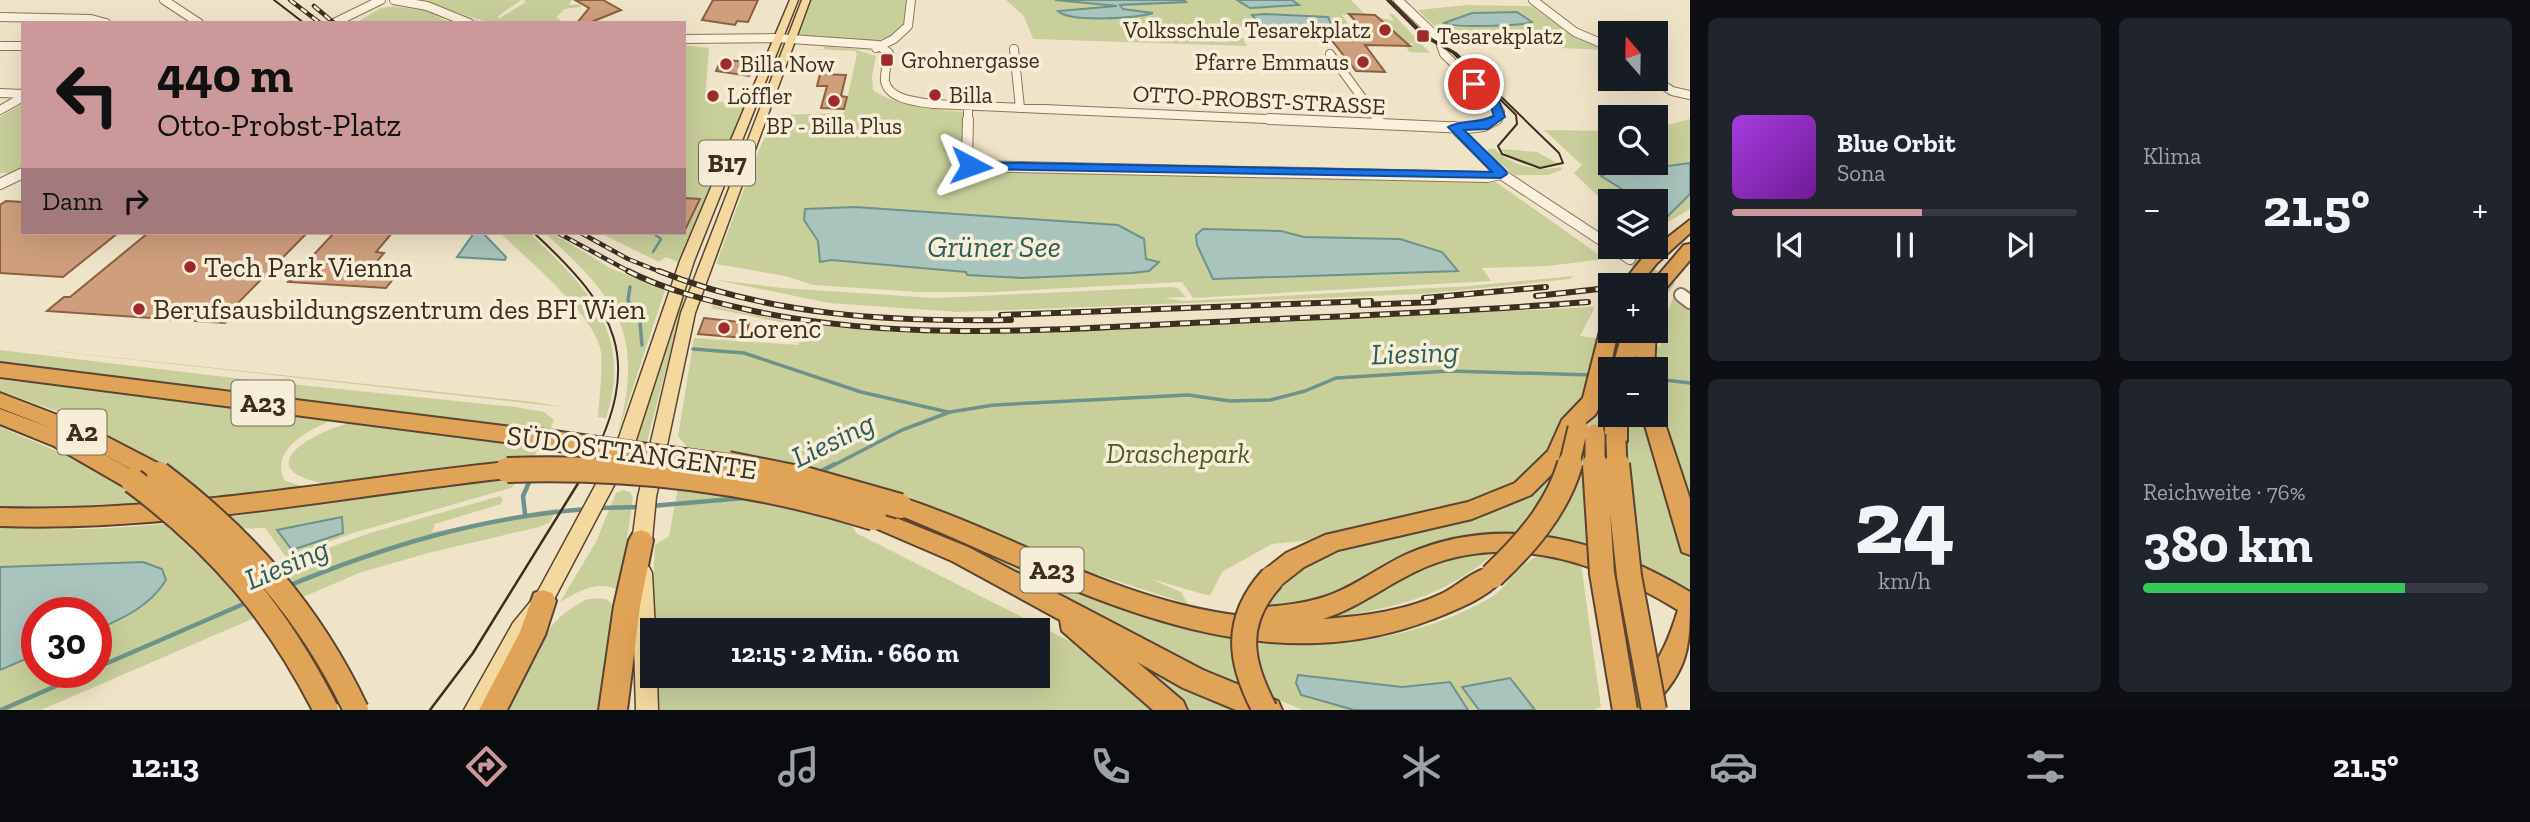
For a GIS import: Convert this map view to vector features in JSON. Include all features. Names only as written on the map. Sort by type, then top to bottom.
[{"type":"highway","points":[[1640,273],[1656,253],[1690,225]]},
{"type":"highway","points":[[1668,275],[1690,249]]},
{"type":"highway","name":"SÜDOSTTANGENTE","points":[[0,370],[751,467],[830,484],[900,506],[1115,597],[1208,623],[1316,631],[1374,625],[1416,615],[1446,603],[1492,576],[1519,552],[1546,517],[1569,471],[1578,428],[1593,401],[1606,343]]},
{"type":"highway","name":"A2","points":[[0,400],[79,431],[159,474],[218,519],[276,578],[326,651],[356,710]]},
{"type":"highway","points":[[1267,710],[1249,674],[1242,637],[1254,596],[1272,578],[1295,560],[1333,542],[1491,504],[1535,480],[1557,455],[1569,425],[1593,401]]},
{"type":"highway","points":[[1593,401],[1599,552],[1613,654],[1626,710],[1644,697],[1667,670],[1682,639],[1690,611]]},
{"type":"highway","name":"A2","points":[[0,416],[62,441],[133,481],[197,530],[253,589],[304,665],[326,710]]},
{"type":"highway","points":[[1617,427],[1618,492],[1633,606],[1654,710]]},
{"type":"highway","points":[[1656,427],[1685,519],[1690,545]]},
{"type":"highway","name":"SÜDOSTTANGENTE","points":[[0,517],[89,519],[164,515],[507,470],[602,468],[696,475],[786,492],[874,518],[960,554],[1193,679],[1267,710]]},
{"type":"highway","points":[[613,710],[627,606],[644,517]]},
{"type":"highway","points":[[1208,623],[1308,612],[1342,602],[1423,558],[1466,545],[1504,541],[1550,546],[1606,562],[1655,584],[1690,605]]},
{"type":"highway","points":[[1035,593],[1173,710]]},
{"type":"highway","points":[[493,710],[532,635],[543,601]]},
{"type":"main road","name":"B17","points":[[647,710],[644,517],[688,313],[783,41],[794,0]]},
{"type":"main road","name":"B17","points":[[475,710],[520,630],[543,601],[595,507],[631,433],[666,317],[783,41],[806,0]]},
{"type":"street","points":[[164,0],[196,21]]},
{"type":"street","points":[[382,0],[390,4],[436,10]]},
{"type":"street","points":[[338,21],[382,0]]},
{"type":"street","points":[[349,21],[382,0]]},
{"type":"street","points":[[394,0],[436,10],[464,21]]},
{"type":"street","points":[[687,39],[878,47],[908,26],[911,0]]},
{"type":"street","name":"OTTO-PROBST-STRASSE","points":[[878,47],[887,60],[885,81],[896,95],[933,104],[1454,127],[1488,125],[1497,120],[1500,112],[1444,54],[1439,39],[1398,0]]},
{"type":"street","points":[[1533,0],[1575,32],[1598,42]]},
{"type":"street","points":[[0,18],[98,21]]},
{"type":"street","points":[[0,46],[21,46]]},
{"type":"street","points":[[1014,49],[1020,108]]},
{"type":"street","points":[[1330,54],[1381,124]]},
{"type":"street","points":[[1668,88],[1690,95]]},
{"type":"street","points":[[0,93],[21,96]]},
{"type":"street","points":[[0,110],[21,97]]},
{"type":"street","points":[[968,106],[967,163],[974,166],[1487,177],[1501,174]]},
{"type":"street","points":[[1454,127],[1501,174],[1598,238]]},
{"type":"street","points":[[0,176],[21,177]]},
{"type":"street","points":[[0,187],[21,177]]},
{"type":"green space","points":[[414,0],[521,0],[497,17],[500,18],[526,2],[523,0],[572,0],[569,5],[580,4],[581,7],[564,9],[556,18],[562,21],[484,21],[437,6],[479,21],[475,21],[435,6]]},
{"type":"green space","points":[[811,0],[907,0],[906,19],[898,32],[873,41],[840,41],[798,36]]},
{"type":"green space","points":[[1006,0],[1351,0],[1365,14],[1342,15],[1354,32],[1238,30],[1247,46],[1033,39],[1024,16]]},
{"type":"green space","points":[[1467,5],[1531,6],[1568,32],[1598,46],[1598,50],[1559,48],[1538,38],[1436,28],[1418,10]]},
{"type":"green space","points":[[394,6],[429,11],[455,21],[433,15],[446,21],[359,21],[381,8]]},
{"type":"green space","points":[[1389,14],[1393,14],[1430,53],[1410,52],[1405,46],[1415,45],[1408,43],[1378,17],[1394,21]]},
{"type":"green space","points":[[686,45],[709,48],[705,101],[745,104],[678,262],[666,257],[659,262],[604,235],[686,235],[686,228],[699,199],[686,198]]},
{"type":"green space","points":[[823,46],[877,51],[856,50],[876,56],[872,77],[873,90],[895,101],[917,107],[964,112],[963,170],[1493,180],[1598,254],[1598,259],[1605,259],[1547,266],[1482,268],[1491,281],[1193,298],[1182,282],[992,292],[919,292],[813,285],[785,276],[716,264],[755,159],[775,115],[844,113],[857,54],[855,51],[811,49],[825,49]]},
{"type":"green space","points":[[21,104],[21,169],[12,173],[0,173],[0,117]]},
{"type":"green space","points":[[1690,119],[1690,209],[1668,222],[1668,189],[1598,189],[1598,196],[1574,173],[1582,165],[1544,130],[1598,131],[1598,175],[1668,175],[1668,125]]},
{"type":"green space","points":[[1488,149],[1495,149],[1509,160],[1526,166],[1544,169],[1561,167],[1562,170],[1548,175],[1514,175],[1489,154]]},
{"type":"green space","points":[[1501,149],[1537,152],[1559,164],[1528,165],[1513,159]]},
{"type":"green space","points":[[502,235],[531,235],[569,273],[600,314],[609,336],[614,361],[613,388],[606,418],[598,417],[601,352],[596,338],[574,305]]},
{"type":"green space","points":[[547,235],[555,235],[610,268],[665,290],[618,433],[626,398],[626,343],[619,320],[607,299]]},
{"type":"green space","points":[[1573,276],[1570,279],[1422,294],[958,312],[829,303],[711,279],[782,288],[935,298],[1171,287],[1178,288],[1186,297],[1164,298],[1185,301],[1470,286]]},
{"type":"green space","points":[[680,295],[685,297],[646,445],[636,444]]},
{"type":"green space","name":"Draschepark","points":[[1674,296],[1690,306],[1690,597],[1659,581],[1568,545],[1541,537],[1489,532],[1432,543],[1400,555],[1327,597],[1300,604],[1263,608],[1288,577],[1328,556],[1359,545],[1483,517],[1461,504],[1342,530],[1311,540],[1272,544],[1222,572],[1210,596],[1151,579],[1181,592],[1188,604],[1080,569],[887,488],[851,524],[856,533],[1024,618],[652,618],[655,545],[669,536],[686,446],[678,436],[694,338],[798,345],[804,327],[711,308],[712,305],[786,321],[861,330],[974,333],[1595,307],[1580,336],[1598,338],[1598,343],[1631,343],[1660,347],[1660,343],[1668,343],[1668,310]]},
{"type":"green space","points":[[0,345],[534,402],[563,407]]},
{"type":"green space","points":[[0,350],[251,380],[515,407],[544,412],[554,420],[549,431],[524,429],[0,363]]},
{"type":"green space","points":[[0,376],[333,420],[294,442],[282,460],[281,470],[285,481],[309,488],[157,509],[0,511],[0,427],[80,461],[123,487],[168,467],[76,418],[0,391]]},
{"type":"green space","points":[[358,421],[540,446],[531,461],[328,484],[303,478],[291,469],[289,460],[295,450],[324,432]]},
{"type":"green space","points":[[521,478],[511,488],[353,533],[286,557],[265,528],[178,530],[230,583],[370,533],[500,496],[503,500],[501,504],[435,524],[432,532],[558,508],[549,523],[539,527],[428,553],[359,573],[112,679],[112,597],[21,597],[21,688],[92,688],[41,710],[0,710],[0,527],[130,527],[260,513],[391,493]]},
{"type":"green space","points":[[623,490],[630,492],[633,497],[620,591],[597,586],[560,602],[596,542],[616,493]]},
{"type":"green space","points":[[901,514],[1110,605],[1200,630],[1232,633],[1243,687],[1155,649],[986,559],[899,519]]},
{"type":"green space","points":[[1505,545],[1466,574],[1430,594],[1368,611],[1343,616],[1334,614],[1414,569],[1444,557]]},
{"type":"green space","points":[[1554,550],[1580,557],[1601,707],[1594,710],[1533,710],[1509,678],[1462,687],[1479,710],[1468,710],[1450,682],[1402,687],[1352,683],[1301,695],[1354,710],[1302,710],[1270,696],[1258,666],[1254,642],[1346,642],[1433,624],[1490,598],[1529,561]]},
{"type":"green space","points":[[588,599],[609,601],[616,621],[605,710],[502,710],[536,646],[547,631],[573,607]]},
{"type":"green space","name":"Draschepark","points":[[1050,631],[1075,644],[1160,710],[657,710],[654,688],[1050,688]]},
{"type":"green space","points":[[1118,651],[1239,710],[1185,710]]},
{"type":"water","points":[[1055,0],[1186,2],[1120,5],[1123,9],[1153,13],[1119,18],[1089,18],[1065,15],[1058,11],[1117,6]]},
{"type":"water","points":[[1237,0],[1292,0],[1299,5],[1250,8]]},
{"type":"water","points":[[1517,12],[1532,22],[1488,26],[1444,23],[1472,13]]},
{"type":"water","points":[[1252,15],[1328,17],[1332,26],[1267,26],[1260,24]]},
{"type":"water","points":[[1690,163],[1690,194],[1668,216],[1668,189],[1622,189],[1601,176],[1668,175],[1668,166]]},
{"type":"water","name":"Grüner See","points":[[855,207],[1118,225],[1144,239],[1146,259],[1159,262],[1149,271],[1132,273],[1023,278],[967,275],[966,272],[831,260],[820,262],[818,241],[804,220],[805,209]]},
{"type":"water","points":[[1203,229],[1281,231],[1304,237],[1400,239],[1442,252],[1458,271],[1213,279],[1197,245],[1196,235]]},
{"type":"water","points":[[473,235],[485,235],[506,257],[505,260],[457,257]]},
{"type":"water","points":[[342,517],[343,533],[292,550],[277,530]]},
{"type":"water","points":[[143,562],[162,569],[166,580],[144,604],[112,623],[112,597],[21,597],[21,661],[0,670],[0,567]]},
{"type":"water","points":[[1298,675],[1402,687],[1450,682],[1468,710],[1354,710],[1301,695],[1296,683]]},
{"type":"water","points":[[1510,678],[1535,710],[1479,710],[1462,687]]},
{"type":"building","points":[[575,0],[603,0],[621,10],[594,21],[579,21],[589,8]]},
{"type":"building","points":[[713,0],[758,0],[748,22],[737,21],[735,25],[702,20]]},
{"type":"building","points":[[1349,14],[1375,15],[1410,46],[1365,45],[1385,72],[1356,71],[1326,33],[1337,33],[1343,38],[1361,34],[1353,25],[1359,25]]},
{"type":"building","points":[[721,60],[756,60],[749,76],[716,71]]},
{"type":"building","points":[[820,74],[846,75],[841,96],[847,97],[844,109],[821,108],[827,86],[817,86]]},
{"type":"building","points":[[686,198],[700,199],[686,228]]},
{"type":"building","points":[[6,201],[21,202],[21,235],[116,235],[63,277],[0,273],[0,205]]},
{"type":"building","name":"Tech Park Vienna","points":[[146,235],[305,235],[233,308],[239,309],[225,323],[47,311],[64,297],[70,297]]},
{"type":"building","name":"Tech Park Vienna","points":[[332,235],[390,235],[376,252],[384,253],[368,272],[397,274],[386,288],[288,282]]},
{"type":"building","name":"Lorenc","points":[[704,318],[749,323],[745,338],[698,334]]},
{"type":"waterway","points":[[653,252],[661,239],[656,235]]},
{"type":"waterway","points":[[630,287],[628,300],[640,322],[642,345]]},
{"type":"waterway","points":[[693,349],[744,353],[861,392],[948,412]]},
{"type":"waterway","name":"Liesing","points":[[832,466],[902,430],[950,412],[994,405],[1188,395],[1230,401],[1270,400],[1305,391],[1336,378],[1448,371],[1592,375]]},
{"type":"waterway","name":"Liesing","points":[[1668,380],[1690,383]]},
{"type":"waterway","name":"Liesing","points":[[818,473],[835,464]]},
{"type":"waterway","points":[[525,514],[523,496],[531,478]]},
{"type":"waterway","name":"Liesing","points":[[651,506],[744,498]]},
{"type":"waterway","name":"Liesing","points":[[598,508],[640,507]]},
{"type":"waterway","name":"Liesing","points":[[288,586],[361,558],[472,526],[587,509]]},
{"type":"waterway","name":"Liesing","points":[[112,661],[248,602]]},
{"type":"waterway","name":"Liesing","points":[[1,710],[51,688]]},
{"type":"tunnel","points":[[1630,259],[1650,273]]},
{"type":"tunnel","points":[[1647,271],[1681,295]]},
{"type":"tram line","points":[[274,0],[301,21]]},
{"type":"tram line","points":[[1387,0],[1423,36],[1453,53],[1516,115],[1517,124],[1498,146],[1502,154],[1540,168],[1563,163],[1559,153],[1456,53],[1425,35],[1390,0]]},
{"type":"tram line","points":[[536,235],[585,287],[603,312],[614,338],[618,365],[616,395],[606,428],[590,465]]},
{"type":"tram line","points":[[430,710],[473,653],[590,465]]},
{"type":"railway","points":[[290,0],[317,21]]},
{"type":"railway","points":[[314,6],[332,21]]},
{"type":"railway","points":[[562,235],[632,273]]},
{"type":"railway","points":[[585,235],[628,259],[663,273]]},
{"type":"railway","points":[[628,271],[632,273]]},
{"type":"railway","points":[[659,271],[701,286],[788,307],[922,320],[1011,320]]},
{"type":"railway","points":[[632,273],[703,299],[749,310],[864,327],[922,330],[1097,328],[1588,302]]},
{"type":"railway","points":[[1424,298],[1546,287]]},
{"type":"railway","points":[[1536,296],[1598,289]]},
{"type":"railway","points":[[1001,315],[1371,301]]},
{"type":"railway","points":[[1361,305],[1434,302]]},
{"type":"place","name":"Volksschule Tesarekplatz","points":[[1385,30]]},
{"type":"place","name":"Tesarekplatz","points":[[1423,36]]},
{"type":"place","name":"Grohnergasse","points":[[887,60]]},
{"type":"place","name":"Pfarre Emmaus","points":[[1363,62]]},
{"type":"place","name":"Billa Now","points":[[726,64]]},
{"type":"place","name":"Billa","points":[[935,95]]},
{"type":"place","name":"Löffler","points":[[713,96]]},
{"type":"place","name":"BP - Billa Plus","points":[[834,101]]},
{"type":"place","name":"Tech Park Vienna","points":[[190,267]]},
{"type":"place","name":"Berufsausbildungszentrum des BFI Wien","points":[[139,309]]},
{"type":"place","name":"Lorenc","points":[[724,328]]},
{"type":"route","points":[[971,166],[1497,176],[1501,174],[1454,127],[1484,126],[1500,117],[1495,104],[1474,84]]}]
